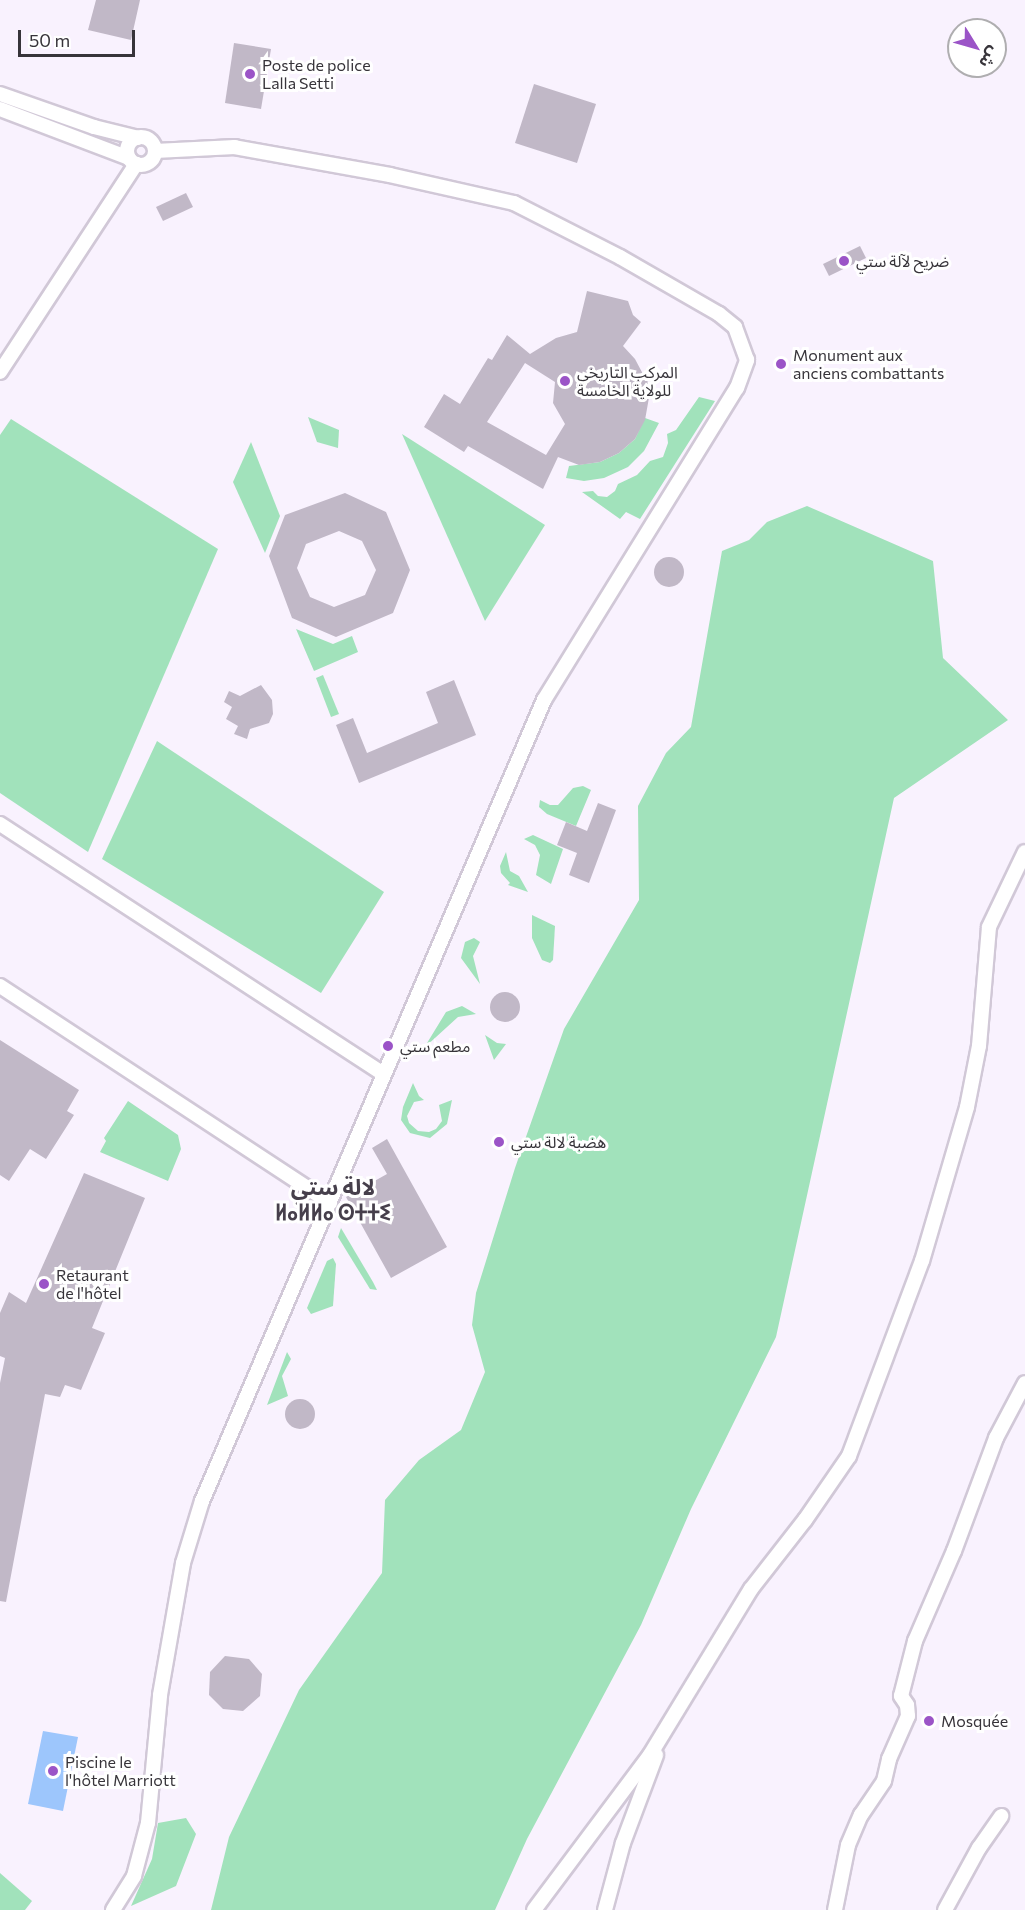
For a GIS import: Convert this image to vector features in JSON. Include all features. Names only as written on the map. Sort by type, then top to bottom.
[{"type":"street","points":[[0,94],[94,127],[150,141],[155,152]]},
{"type":"street","points":[[0,109],[133,161],[150,161],[155,152]]},
{"type":"street","points":[[133,161],[128,146],[138,138]]},
{"type":"street","points":[[113,1910],[134,1876],[148,1823],[160,1695],[183,1563],[202,1501],[544,700],[736,388],[747,360],[735,327],[719,314],[620,257],[514,203],[390,175],[235,147],[155,152]]},
{"type":"street","points":[[0,372],[133,161]]},
{"type":"street","points":[[0,824],[384,1074]]},
{"type":"street","points":[[534,1910],[664,1732],[750,1588],[805,1520],[849,1456],[922,1261],[967,1107],[979,1046],[989,927],[1025,852]]},
{"type":"street","points":[[0,986],[330,1203]]},
{"type":"street","points":[[835,1910],[848,1845],[861,1815],[884,1781],[889,1759],[908,1716],[907,1705],[901,1696],[915,1641],[954,1551],[996,1438],[1025,1383]]},
{"type":"street","points":[[605,1910],[623,1843],[664,1732]]},
{"type":"street","points":[[945,1910],[979,1848],[1001,1816]]},
{"type":"green space","points":[[699,397],[715,401],[640,519],[626,512],[620,519],[582,492],[593,491],[598,496],[607,497],[615,491],[618,484],[637,475],[650,461],[663,457],[668,443],[667,434],[676,430]]},
{"type":"green space","points":[[308,417],[339,430],[338,448],[317,442]]},
{"type":"green space","points":[[645,418],[659,423],[644,451],[628,467],[604,478],[584,481],[566,478],[569,466],[600,462],[619,453],[635,439]]},
{"type":"green space","points":[[11,419],[218,549],[88,852],[0,793],[0,435]]},
{"type":"green space","points":[[402,434],[545,525],[485,621]]},
{"type":"green space","points":[[251,442],[280,516],[265,553],[233,482]]},
{"type":"green space","points":[[807,506],[933,561],[943,658],[1008,720],[894,798],[776,1337],[691,1509],[641,1625],[527,1839],[495,1910],[211,1910],[229,1837],[299,1690],[382,1573],[385,1500],[419,1460],[461,1430],[485,1372],[472,1325],[476,1293],[515,1168],[564,1029],[639,900],[638,806],[666,753],[691,727],[722,551],[749,540],[767,522]]},
{"type":"green space","points":[[296,629],[333,644],[352,636],[358,652],[314,671]]},
{"type":"green space","points":[[323,675],[339,714],[331,717],[316,678]]},
{"type":"green space","points":[[157,741],[384,892],[321,993],[102,859]]},
{"type":"green space","points":[[583,786],[591,790],[576,826],[547,814],[539,807],[540,800],[550,805],[558,805],[573,788]]},
{"type":"green space","points":[[533,835],[563,849],[551,884],[536,875],[540,855],[535,845],[524,839]]},
{"type":"green space","points":[[506,852],[510,871],[519,876],[528,892],[508,885],[510,883],[501,873],[500,866]]},
{"type":"green space","points":[[532,915],[555,926],[553,960],[550,963],[542,960],[532,938]]},
{"type":"green space","points":[[474,938],[480,942],[473,956],[480,984],[461,958],[465,942]]},
{"type":"green space","points":[[462,1006],[476,1014],[458,1017],[424,1048],[446,1012]]},
{"type":"green space","points":[[485,1035],[497,1043],[506,1044],[494,1060]]},
{"type":"green space","points":[[413,1083],[419,1096],[424,1100],[414,1102],[407,1116],[409,1123],[418,1131],[429,1132],[436,1129],[442,1121],[439,1105],[452,1100],[447,1124],[430,1138],[410,1133],[401,1120],[403,1107]]},
{"type":"green space","points":[[128,1101],[178,1135],[181,1149],[168,1181],[100,1152],[106,1141],[104,1138]]},
{"type":"green space","points":[[341,1228],[377,1290],[370,1289],[338,1237]]},
{"type":"green space","points":[[333,1258],[336,1264],[333,1306],[311,1314],[307,1308],[327,1261]]},
{"type":"green space","points":[[287,1352],[291,1359],[282,1376],[288,1396],[267,1405]]},
{"type":"green space","points":[[186,1818],[196,1834],[176,1886],[131,1906],[152,1859],[158,1823]]},
{"type":"green space","points":[[0,1873],[32,1901],[25,1910],[0,1910]]},
{"type":"water","name":"Piscine le l'hôtel Marriott","points":[[43,1731],[78,1737],[63,1811],[28,1804]]},
{"type":"building","points":[[96,0],[140,0],[131,40],[88,30]]},
{"type":"building","points":[[234,43],[271,49],[261,109],[225,103]]},
{"type":"building","points":[[534,84],[596,104],[577,163],[515,143]]},
{"type":"building","points":[[186,193],[193,207],[163,221],[156,207]]},
{"type":"building","name":"ضريح لآلة ستي","points":[[860,246],[866,258],[829,276],[823,264]]},
{"type":"building","points":[[587,291],[628,301],[633,315],[641,322],[623,346],[635,359],[644,376],[646,375],[650,392],[645,420],[635,439],[619,453],[600,462],[579,465],[558,457],[543,489],[468,446],[464,452],[424,427],[444,394],[460,404],[488,358],[492,360],[507,335],[530,354],[556,338],[577,332]],"holes":[[[525,363],[555,382],[553,403],[565,424],[546,455],[487,422]]]},
{"type":"building","points":[[345,493],[386,512],[410,570],[393,613],[336,637],[292,618],[269,556],[285,515]],"holes":[[[339,531],[362,541],[376,570],[365,595],[334,607],[310,597],[297,568],[306,544]]]},
{"type":"building","points":[[669,557],[679,562],[684,572],[679,582],[669,587],[659,582],[654,572],[659,562]]},
{"type":"building","points":[[454,680],[476,735],[359,783],[336,725],[353,718],[367,753],[438,723],[426,692]]},
{"type":"building","points":[[261,685],[272,700],[273,714],[269,723],[250,729],[247,739],[234,734],[238,726],[226,719],[232,707],[224,702],[229,691],[240,696]]},
{"type":"building","points":[[598,803],[616,810],[589,883],[569,875],[577,853],[557,845],[566,822],[587,831]]},
{"type":"building","points":[[505,992],[516,996],[520,1007],[516,1018],[505,1022],[494,1018],[490,1007],[494,996]]},
{"type":"building","points":[[0,1040],[79,1090],[67,1111],[74,1115],[46,1159],[30,1149],[9,1181],[0,1175]]},
{"type":"building","points":[[387,1139],[447,1247],[391,1278],[346,1197],[387,1174],[372,1148]]},
{"type":"building","points":[[84,1173],[145,1198],[92,1328],[105,1333],[81,1390],[65,1385],[60,1397],[45,1394],[6,1602],[0,1601],[0,1383],[5,1358],[0,1356],[0,1313],[9,1292],[26,1303]]},
{"type":"building","points":[[300,1399],[311,1403],[315,1414],[311,1425],[300,1429],[289,1425],[285,1414],[289,1403]]},
{"type":"building","points":[[225,1656],[249,1659],[262,1674],[260,1696],[243,1711],[223,1709],[209,1695],[210,1672]]},
{"type":"place","name":"Poste de police Lalla Setti","points":[[250,74]]},
{"type":"place","name":"ضريح لآلة ستي","points":[[844,261]]},
{"type":"place","name":"Monument aux anciens combattants","points":[[781,364]]},
{"type":"place","name":"المركب التاريخي للولاية الخامسة","points":[[565,381]]},
{"type":"place","name":"مطعم ستي","points":[[388,1046]]},
{"type":"place","name":"هضبة لالة ستي","points":[[499,1142]]},
{"type":"place","name":"Retaurant de l'hôtel","points":[[44,1284]]},
{"type":"place","name":"Mosquée","points":[[929,1721]]},
{"type":"place","name":"Piscine le l'hôtel Marriott","points":[[53,1771]]},
{"type":"district","name":"لالة ستي ⵍⴰⵍⵍⴰ ⵙⵜⵜⵉ","points":[[333,1198]]}]
